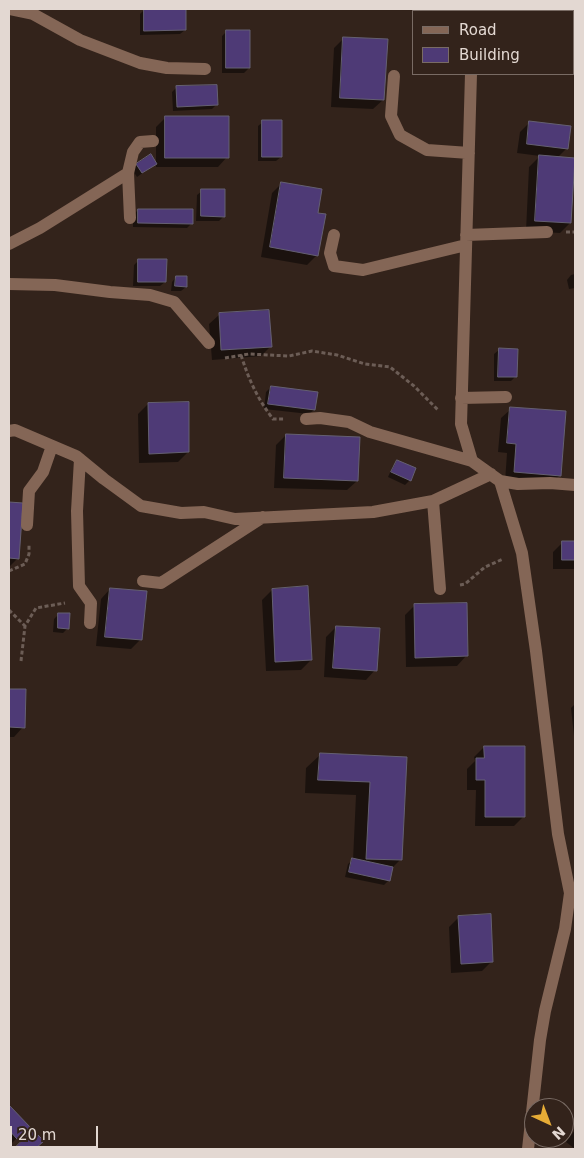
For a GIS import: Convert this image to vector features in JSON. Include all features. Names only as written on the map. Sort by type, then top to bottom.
[{"type":"street","points":[[9,9],[33,14],[80,40],[140,63],[167,68],[205,68]]},
{"type":"street","points":[[471,75],[460,424],[472,460]]},
{"type":"street","points":[[394,76],[391,116],[400,135],[427,150],[469,153]]},
{"type":"street","points":[[130,218],[128,173],[133,152],[140,142],[153,141]]},
{"type":"street","points":[[9,244],[40,228],[128,173]]},
{"type":"street","points":[[334,235],[330,253],[334,266],[363,270],[466,240],[547,232]]},
{"type":"street","points":[[9,284],[55,285],[150,295],[174,302],[209,343]]},
{"type":"street","points":[[461,398],[506,397]]},
{"type":"street","points":[[306,420],[320,418],[349,422],[370,432],[472,460],[496,478],[518,484],[550,483],[575,485]]},
{"type":"street","points":[[11,427],[80,458],[104,479],[141,506],[181,513],[204,512],[235,519],[373,512],[433,502],[496,478]]},
{"type":"street","points":[[27,525],[29,491],[44,472],[52,446]]},
{"type":"street","points":[[80,458],[77,511],[79,586],[91,603],[90,623]]},
{"type":"street","points":[[496,478],[522,552],[558,834],[570,893],[563,937],[540,1040],[528,1149]]},
{"type":"street","points":[[433,502],[440,589]]},
{"type":"street","points":[[142,581],[161,583],[263,517]]},
{"type":"path","points":[[209,343],[220,358],[241,355],[289,356],[312,351],[337,355],[365,364],[390,367],[414,386],[444,415],[460,424]]},
{"type":"path","points":[[241,355],[259,401],[273,419],[306,420]]},
{"type":"path","points":[[9,571],[25,564],[29,554],[27,525]]},
{"type":"path","points":[[440,589],[465,584],[485,567],[522,552]]},
{"type":"path","points":[[21,661],[25,626],[36,608],[69,602],[79,586]]},
{"type":"path","points":[[9,610],[25,626]]},
{"type":"building","points":[[144,9],[186,9],[186,30],[144,31]]},
{"type":"building","points":[[226,30],[250,30],[250,68],[226,68]]},
{"type":"building","points":[[343,37],[388,39],[384,100],[340,98]]},
{"type":"building","points":[[217,85],[218,105],[177,107],[176,86]]},
{"type":"building","points":[[165,116],[229,116],[229,158],[165,158]]},
{"type":"building","points":[[262,120],[282,120],[282,157],[262,157]]},
{"type":"building","points":[[529,121],[571,126],[568,149],[527,144]]},
{"type":"building","points":[[151,154],[157,164],[142,173],[136,164]]},
{"type":"building","points":[[539,155],[575,158],[571,223],[535,221]]},
{"type":"building","points":[[281,182],[322,189],[318,213],[326,214],[318,256],[270,247]]},
{"type":"building","points":[[201,189],[225,189],[225,217],[201,216]]},
{"type":"building","points":[[138,209],[193,209],[193,224],[138,223]]},
{"type":"building","points":[[138,259],[167,259],[166,282],[138,282]]},
{"type":"building","points":[[176,276],[187,276],[187,287],[175,286]]},
{"type":"building","points":[[269,310],[272,347],[221,350],[219,313]]},
{"type":"building","points":[[499,348],[518,349],[517,377],[498,377]]},
{"type":"building","points":[[271,386],[318,392],[315,410],[268,404]]},
{"type":"building","points":[[189,402],[189,452],[149,454],[148,403]]},
{"type":"building","points":[[510,407],[566,411],[561,476],[514,472],[516,444],[507,443]]},
{"type":"building","points":[[286,434],[360,437],[358,481],[284,478]]},
{"type":"building","points":[[397,460],[416,468],[411,481],[391,472]]},
{"type":"building","points":[[9,502],[23,503],[19,559],[9,558]]},
{"type":"building","points":[[562,541],[575,541],[575,560],[562,560]]},
{"type":"building","points":[[308,586],[312,660],[275,662],[272,589]]},
{"type":"building","points":[[110,588],[147,591],[142,640],[105,637]]},
{"type":"building","points":[[467,603],[468,656],[415,658],[414,604]]},
{"type":"building","points":[[58,613],[70,613],[69,629],[58,628]]},
{"type":"building","points":[[336,626],[380,628],[377,671],[333,668]]},
{"type":"building","points":[[9,689],[26,689],[25,728],[9,727]]},
{"type":"building","points":[[484,746],[525,746],[525,817],[485,817],[485,780],[476,780],[476,758],[484,758]]},
{"type":"building","points":[[320,753],[407,757],[402,860],[366,859],[370,782],[318,780]]},
{"type":"building","points":[[352,858],[393,867],[390,881],[349,872]]},
{"type":"building","points":[[491,914],[493,962],[461,964],[458,916]]},
{"type":"building","points":[[9,1105],[30,1127],[17,1139],[9,1130]]},
{"type":"building","points":[[33,1130],[44,1141],[35,1149],[16,1149],[15,1148]]}]
